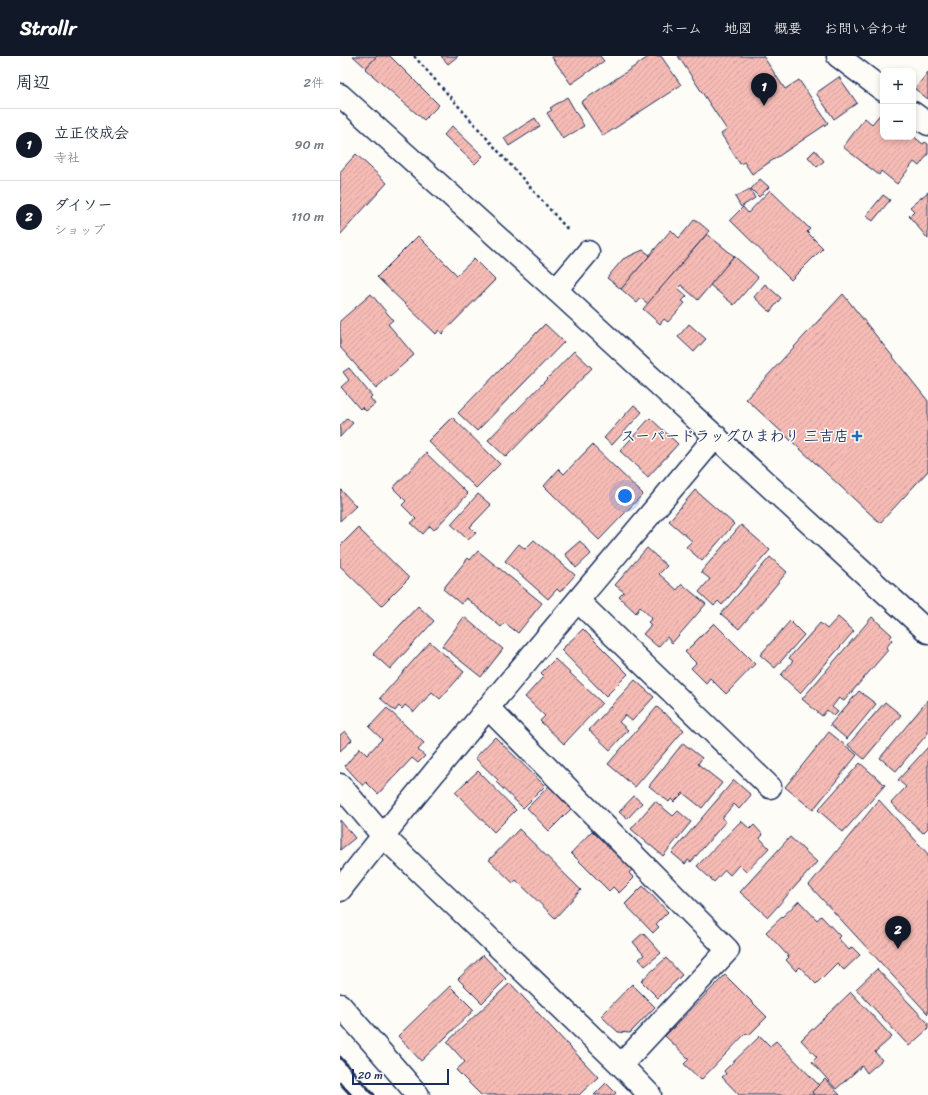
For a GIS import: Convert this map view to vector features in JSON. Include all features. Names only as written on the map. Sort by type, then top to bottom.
[{"type":"street","points":[[838,56],[880,88]]},
{"type":"street","points":[[340,95],[716,436],[928,632]]},
{"type":"street","points":[[916,115],[928,124]]},
{"type":"street","points":[[556,290],[588,252]]},
{"type":"street","points":[[340,890],[488,708],[716,436]]},
{"type":"street","points":[[578,601],[770,787]]},
{"type":"street","points":[[488,708],[728,950],[621,1065]]},
{"type":"street","points":[[340,785],[383,836],[621,1065],[650,1095]]},
{"type":"street","points":[[340,1005],[418,1095]]},
{"type":"path","points":[[414,56],[588,252]]},
{"type":"building","points":[[353,56],[377,56],[366,68]]},
{"type":"building","points":[[377,56],[390,56],[439,105],[424,120],[365,69]]},
{"type":"building","points":[[441,56],[458,56],[448,64]]},
{"type":"building","points":[[551,56],[600,56],[604,61],[571,84]]},
{"type":"building","points":[[650,56],[661,56],[681,85],[603,136],[581,102]]},
{"type":"building","points":[[678,56],[763,56],[785,89],[799,80],[828,123],[752,174],[744,162],[740,164],[721,134],[727,130]]},
{"type":"building","points":[[928,72],[928,99],[916,90]]},
{"type":"building","points":[[839,77],[857,103],[834,119],[816,93]]},
{"type":"building","points":[[567,97],[584,126],[563,139],[547,113],[552,110],[550,108]]},
{"type":"building","points":[[880,115],[880,140],[916,140],[916,138],[923,144],[925,142],[928,144],[928,154],[919,166],[914,162],[897,184],[881,171],[879,175],[843,147],[865,118],[872,124]]},
{"type":"building","points":[[535,118],[540,126],[509,146],[504,138]]},
{"type":"building","points":[[452,126],[483,156],[475,164],[444,135]]},
{"type":"building","points":[[815,150],[824,161],[817,167],[808,157]]},
{"type":"building","points":[[356,154],[387,183],[340,235],[340,172]]},
{"type":"building","points":[[760,179],[769,187],[759,197],[751,189]]},
{"type":"building","points":[[750,189],[755,198],[741,207],[735,197]]},
{"type":"building","points":[[770,190],[810,229],[807,232],[823,248],[791,280],[730,220],[743,207],[748,213]]},
{"type":"building","points":[[928,192],[928,239],[909,216],[914,211],[910,207]]},
{"type":"building","points":[[883,195],[890,200],[873,221],[866,216]]},
{"type":"building","points":[[695,219],[709,231],[648,304],[641,298],[637,303],[621,289],[671,230],[679,238]]},
{"type":"building","points":[[707,234],[734,256],[698,300],[681,285],[678,288],[687,296],[682,301],[685,303],[668,322],[664,319],[660,324],[643,309]]},
{"type":"building","points":[[418,236],[457,275],[474,259],[495,280],[442,334],[439,330],[436,334],[377,277]]},
{"type":"building","points":[[643,250],[650,255],[621,289],[607,278],[623,259]]},
{"type":"building","points":[[734,256],[758,277],[734,305],[710,285]]},
{"type":"building","points":[[765,284],[781,298],[770,312],[754,297]]},
{"type":"building","points":[[371,294],[393,320],[388,324],[414,355],[376,388],[340,347],[340,321]]},
{"type":"building","name":"スーパードラッグひまわり 三吉店","points":[[843,294],[928,401],[928,471],[880,523],[746,399]]},
{"type":"building","points":[[545,324],[564,342],[477,431],[458,413]]},
{"type":"building","points":[[689,324],[706,339],[694,352],[678,337]]},
{"type":"building","points":[[574,351],[592,368],[506,457],[488,440]]},
{"type":"building","points":[[349,368],[372,396],[370,398],[375,404],[366,411],[362,407],[360,409],[341,387],[349,380],[343,372]]},
{"type":"building","points":[[634,405],[642,412],[612,445],[604,438]]},
{"type":"building","points":[[452,417],[500,464],[476,488],[428,441]]},
{"type":"building","points":[[347,418],[353,423],[340,437],[340,426]]},
{"type":"building","points":[[650,418],[678,444],[648,477],[620,451]]},
{"type":"building","points":[[592,445],[643,494],[599,540],[544,486],[559,469],[564,474]]},
{"type":"building","points":[[426,453],[468,494],[434,530],[430,526],[423,534],[411,523],[416,519],[402,505],[406,501],[393,488]]},
{"type":"building","points":[[340,489],[356,506],[340,521]]},
{"type":"building","points":[[695,490],[734,524],[702,561],[686,547],[692,541],[669,521]]},
{"type":"building","points":[[478,494],[491,505],[470,527],[476,533],[468,540],[451,524]]},
{"type":"building","points":[[741,525],[770,550],[722,605],[718,601],[714,606],[699,592],[710,579],[701,572]]},
{"type":"building","points":[[358,528],[409,578],[381,606],[340,566],[340,546]]},
{"type":"building","points":[[534,540],[575,575],[560,592],[557,589],[548,599],[505,561],[519,544],[525,549]]},
{"type":"building","points":[[580,541],[591,554],[576,568],[565,554]]},
{"type":"building","points":[[647,548],[667,566],[659,574],[677,590],[682,584],[706,604],[672,643],[667,637],[658,647],[643,634],[651,625],[648,622],[652,618],[640,607],[636,613],[619,597],[624,592],[615,585]]},
{"type":"building","points":[[478,551],[542,603],[518,633],[505,623],[501,627],[466,598],[461,604],[443,589],[468,558],[470,560]]},
{"type":"building","points":[[770,557],[787,572],[739,629],[721,614]]},
{"type":"building","points":[[418,606],[434,621],[390,669],[373,654]]},
{"type":"building","points":[[464,617],[503,649],[481,677],[442,646]]},
{"type":"building","points":[[838,617],[854,631],[800,693],[781,675],[793,661],[789,658],[820,623],[827,629]]},
{"type":"building","points":[[872,617],[892,635],[890,638],[892,640],[886,648],[888,650],[844,701],[839,698],[832,707],[838,712],[834,716],[827,710],[822,716],[802,699]]},
{"type":"building","points":[[790,621],[804,635],[775,668],[760,655]]},
{"type":"building","points":[[714,623],[755,664],[726,694],[710,678],[706,683],[691,668],[696,663],[685,652]]},
{"type":"building","points":[[583,629],[628,674],[606,696],[561,650]]},
{"type":"building","points":[[430,642],[464,672],[440,699],[432,692],[414,712],[405,705],[402,709],[399,706],[395,711],[380,698]]},
{"type":"building","points":[[555,659],[602,703],[564,744],[540,721],[545,716],[525,697],[544,676],[541,673]]},
{"type":"building","points":[[635,680],[654,697],[632,721],[625,715],[619,722],[628,730],[610,750],[589,730]]},
{"type":"building","points":[[859,691],[876,704],[847,739],[830,725]]},
{"type":"building","points":[[928,700],[928,733],[896,771],[880,758]]},
{"type":"building","points":[[885,702],[901,715],[864,759],[848,745]]},
{"type":"building","points":[[657,707],[684,730],[635,787],[608,764]]},
{"type":"building","points":[[387,708],[424,743],[418,750],[425,756],[418,763],[412,758],[378,794],[366,782],[363,786],[345,766],[360,748],[367,755],[382,739],[369,727]]},
{"type":"building","points":[[345,731],[352,740],[340,751],[340,735]]},
{"type":"building","points":[[829,732],[857,755],[813,810],[785,787]]},
{"type":"building","points":[[495,737],[545,786],[523,808],[496,782],[498,780],[475,758]]},
{"type":"building","points":[[683,743],[702,758],[698,764],[722,783],[702,808],[683,793],[674,802],[671,799],[669,802],[649,786]]},
{"type":"building","points":[[928,747],[928,828],[923,833],[891,803],[906,787],[898,780]]},
{"type":"building","points":[[860,763],[885,785],[843,832],[818,810]]},
{"type":"building","points":[[478,771],[516,810],[494,832],[455,792]]},
{"type":"building","points":[[734,780],[751,795],[739,809],[734,804],[722,818],[726,821],[691,862],[688,860],[685,864],[672,853]]},
{"type":"building","points":[[549,786],[571,809],[549,831],[527,808]]},
{"type":"building","points":[[634,796],[642,803],[627,819],[619,812]]},
{"type":"building","points":[[879,800],[928,854],[928,1014],[809,885]]},
{"type":"building","points":[[655,801],[673,816],[678,811],[691,822],[663,856],[631,829]]},
{"type":"building","points":[[340,820],[355,838],[340,850]]},
{"type":"building","points":[[741,821],[750,829],[754,825],[763,835],[760,838],[769,848],[746,872],[739,865],[730,875],[725,870],[714,882],[697,866]]},
{"type":"building","points":[[519,829],[581,890],[555,918],[516,880],[513,883],[489,860]]},
{"type":"building","points":[[592,831],[632,870],[629,873],[634,878],[619,893],[613,887],[609,891],[571,853]]},
{"type":"building","points":[[790,837],[817,862],[768,917],[740,892]]},
{"type":"building","points":[[643,886],[668,912],[656,924],[659,927],[653,933],[625,904]]},
{"type":"building","points":[[799,901],[817,920],[821,916],[840,936],[838,938],[849,950],[852,947],[860,955],[844,970],[837,963],[816,984],[800,967],[796,971],[786,960],[789,957],[766,932]]},
{"type":"building","points":[[643,933],[661,953],[645,966],[639,959],[644,955],[633,942]]},
{"type":"building","points":[[483,955],[506,979],[482,1003],[458,979]]},
{"type":"building","points":[[666,958],[682,975],[658,998],[641,981]]},
{"type":"building","points":[[877,969],[928,1023],[928,1029],[909,1046],[856,989]]},
{"type":"building","points":[[725,975],[767,1017],[749,1035],[746,1033],[701,1080],[684,1064],[689,1059],[665,1036]]},
{"type":"building","points":[[510,983],[598,1077],[579,1095],[481,1095],[456,1070],[465,1062],[447,1042]]},
{"type":"building","points":[[632,984],[655,1007],[630,1033],[618,1032],[601,1016]]},
{"type":"building","points":[[450,986],[474,1010],[421,1061],[398,1036]]},
{"type":"building","points":[[851,992],[892,1037],[875,1052],[882,1060],[867,1073],[862,1066],[836,1089],[812,1062],[817,1057],[801,1040]]},
{"type":"building","points":[[760,1036],[770,1046],[776,1041],[819,1085],[812,1092],[814,1095],[739,1095],[722,1077],[726,1074],[724,1071]]},
{"type":"building","points":[[825,1079],[840,1095],[814,1095],[812,1092]]},
{"type":"building","points":[[606,1083],[616,1093],[614,1095],[594,1095]]},
{"type":"railway","points":[[340,1057],[374,1095]]},
{"type":"railway","points":[[340,1083],[351,1095]]},
{"type":"place","name":"立正佼成会","points":[[764,106]]},
{"type":"place","name":"スーパードラッグひまわり 三吉店","points":[[857,436]]},
{"type":"place","name":"ダイソー","points":[[898,949]]}]
